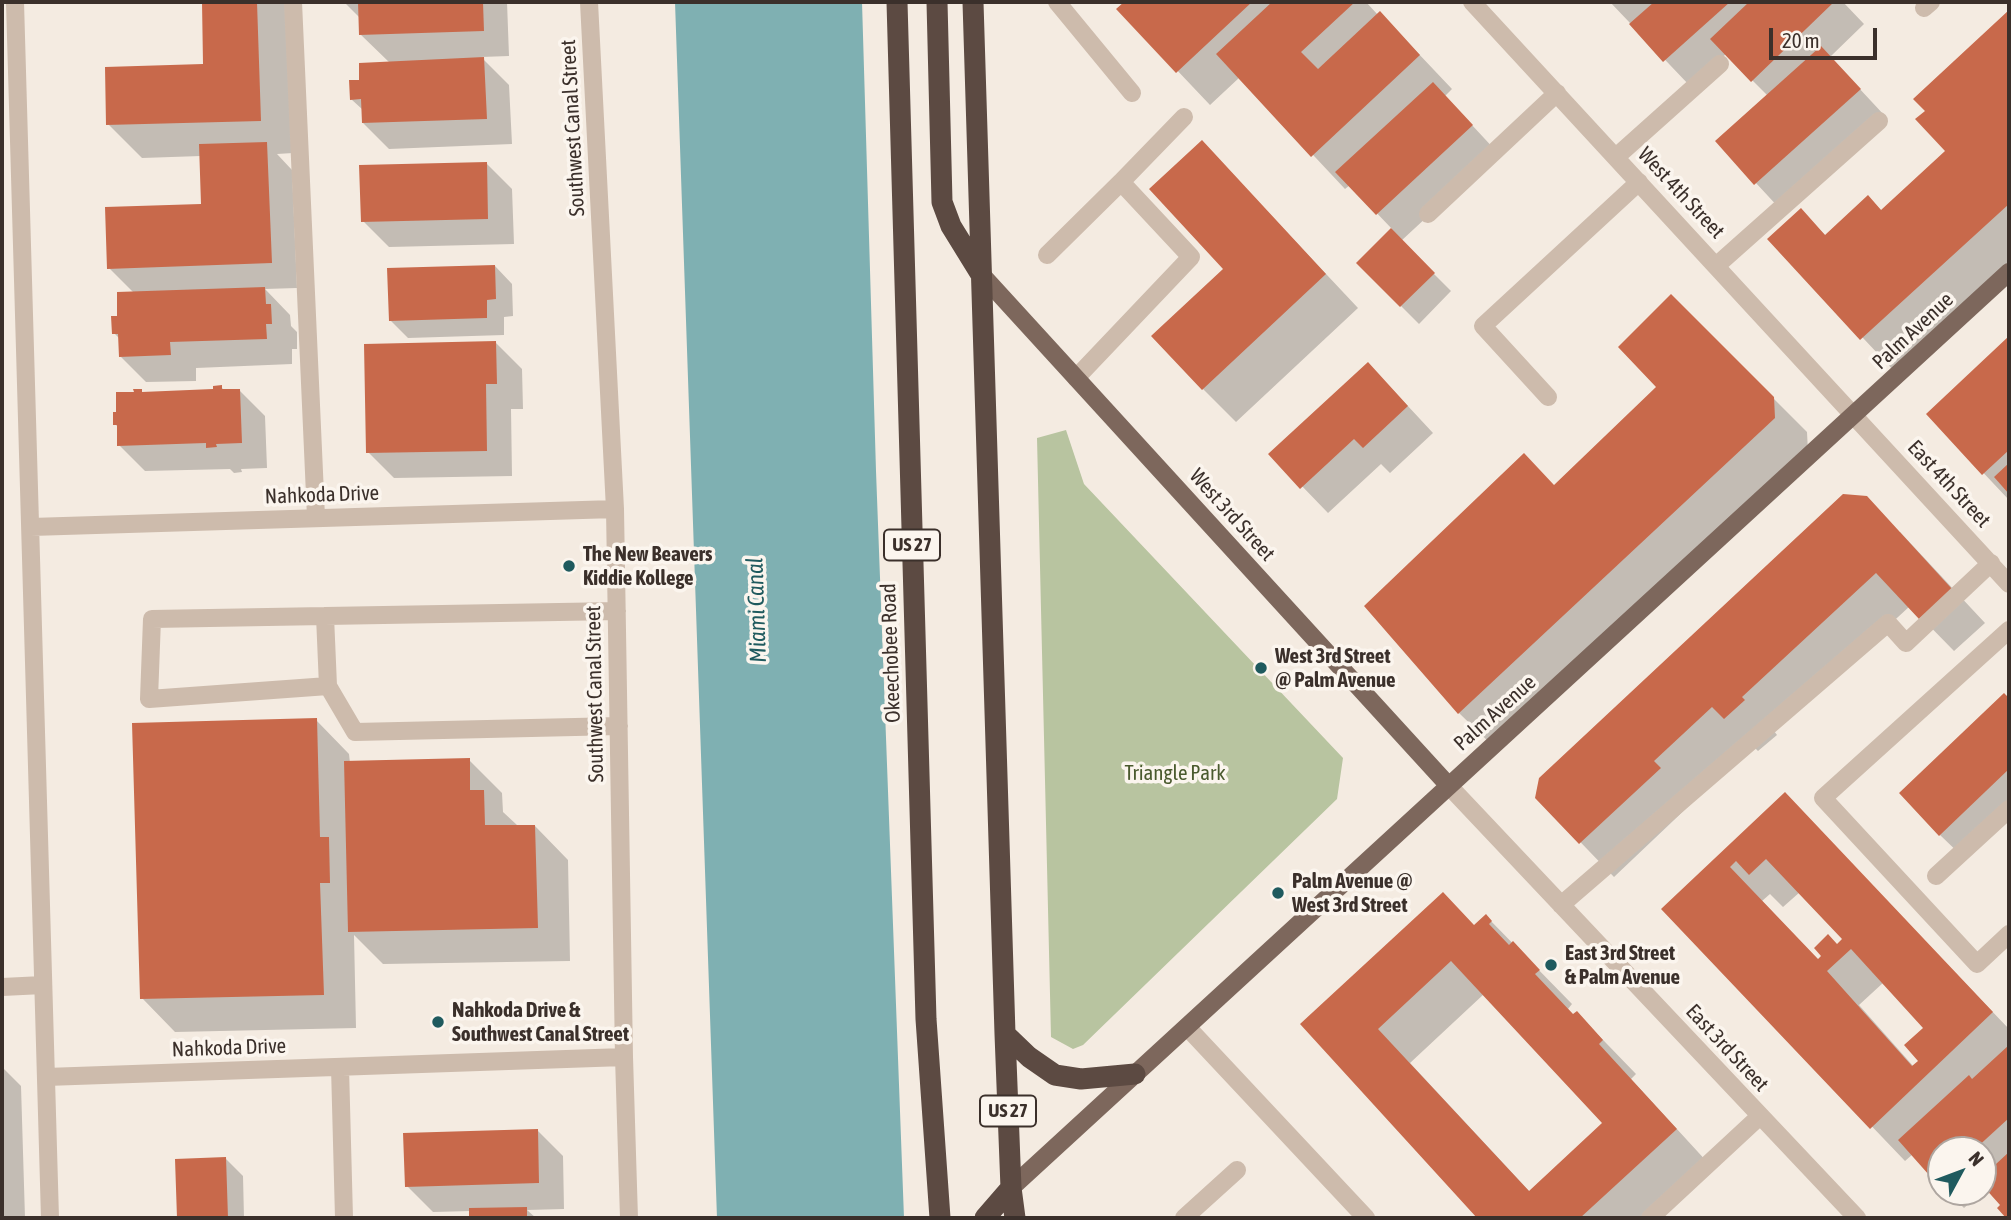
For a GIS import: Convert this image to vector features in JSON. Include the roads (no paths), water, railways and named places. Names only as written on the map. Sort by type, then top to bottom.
[{"type":"highway","name":"Okeechobee Road","points":[[897,2],[926,1019],[940,1218]]},
{"type":"highway","points":[[937,2],[942,202],[951,226],[982,275]]},
{"type":"highway","name":"US 27","points":[[973,2],[1005,1034],[1011,1188],[1015,1218]]},
{"type":"highway","points":[[1005,1034],[1029,1057],[1055,1075],[1081,1079],[1135,1074]]},
{"type":"highway","points":[[985,1218],[1011,1188]]},
{"type":"main road","name":"Palm Avenue","points":[[1011,1188],[2009,272]]},
{"type":"main road","name":"West 3rd Street","points":[[982,275],[1449,786]]},
{"type":"street","points":[[15,2],[50,1218]]},
{"type":"street","points":[[293,2],[316,517]]},
{"type":"street","name":"Southwest Canal Street","points":[[589,2],[615,509],[629,1218]]},
{"type":"street","points":[[1057,2],[1132,93]]},
{"type":"street","name":"West 4th Street","points":[[1472,2],[1855,416]]},
{"type":"street","points":[[1616,157],[1720,64]]},
{"type":"street","points":[[1428,214],[1557,93]]},
{"type":"street","points":[[1047,255],[1184,117]]},
{"type":"street","points":[[1716,265],[1879,121]]},
{"type":"street","points":[[1076,378],[1191,257],[1121,182]]},
{"type":"street","points":[[1548,397],[1483,326],[1639,182]]},
{"type":"street","name":"East 4th Street","points":[[1855,416],[2009,584]]},
{"type":"street","name":"Nahkoda Drive","points":[[31,527],[615,509]]},
{"type":"street","points":[[1561,905],[1888,623],[1906,643],[1991,563]]},
{"type":"street","points":[[328,686],[149,699],[152,619],[617,611]]},
{"type":"street","points":[[325,616],[328,686],[355,732],[619,726]]},
{"type":"street","points":[[2009,630],[1823,798],[1977,964],[2009,934]]},
{"type":"street","name":"East 3rd Street","points":[[1449,786],[1857,1218]]},
{"type":"street","points":[[1936,876],[2009,809]]},
{"type":"street","points":[[2,987],[43,985]]},
{"type":"street","points":[[1187,1027],[1367,1218]]},
{"type":"street","name":"Nahkoda Drive","points":[[46,1077],[624,1057]]},
{"type":"street","points":[[340,1067],[344,1218]]},
{"type":"street","points":[[1650,1218],[1760,1116]]},
{"type":"street","points":[[1184,1218],[1237,1170]]},
{"type":"water","name":"Miami Canal","points":[[675,2],[862,2],[876,471],[904,1218],[717,1218]]},
{"type":"place","name":"The New Beavers Kiddie Kollege","points":[[569,566]]},
{"type":"place","name":"West 3rd Street @ Palm Avenue","points":[[1261,668]]},
{"type":"place","name":"Palm Avenue @ West 3rd Street","points":[[1278,893]]},
{"type":"place","name":"East 3rd Street & Palm Avenue","points":[[1551,965]]},
{"type":"place","name":"Nahkoda Drive & Southwest Canal Street","points":[[438,1022]]},
{"type":"park label","name":"Triangle Park","points":[[1175,773]]}]
